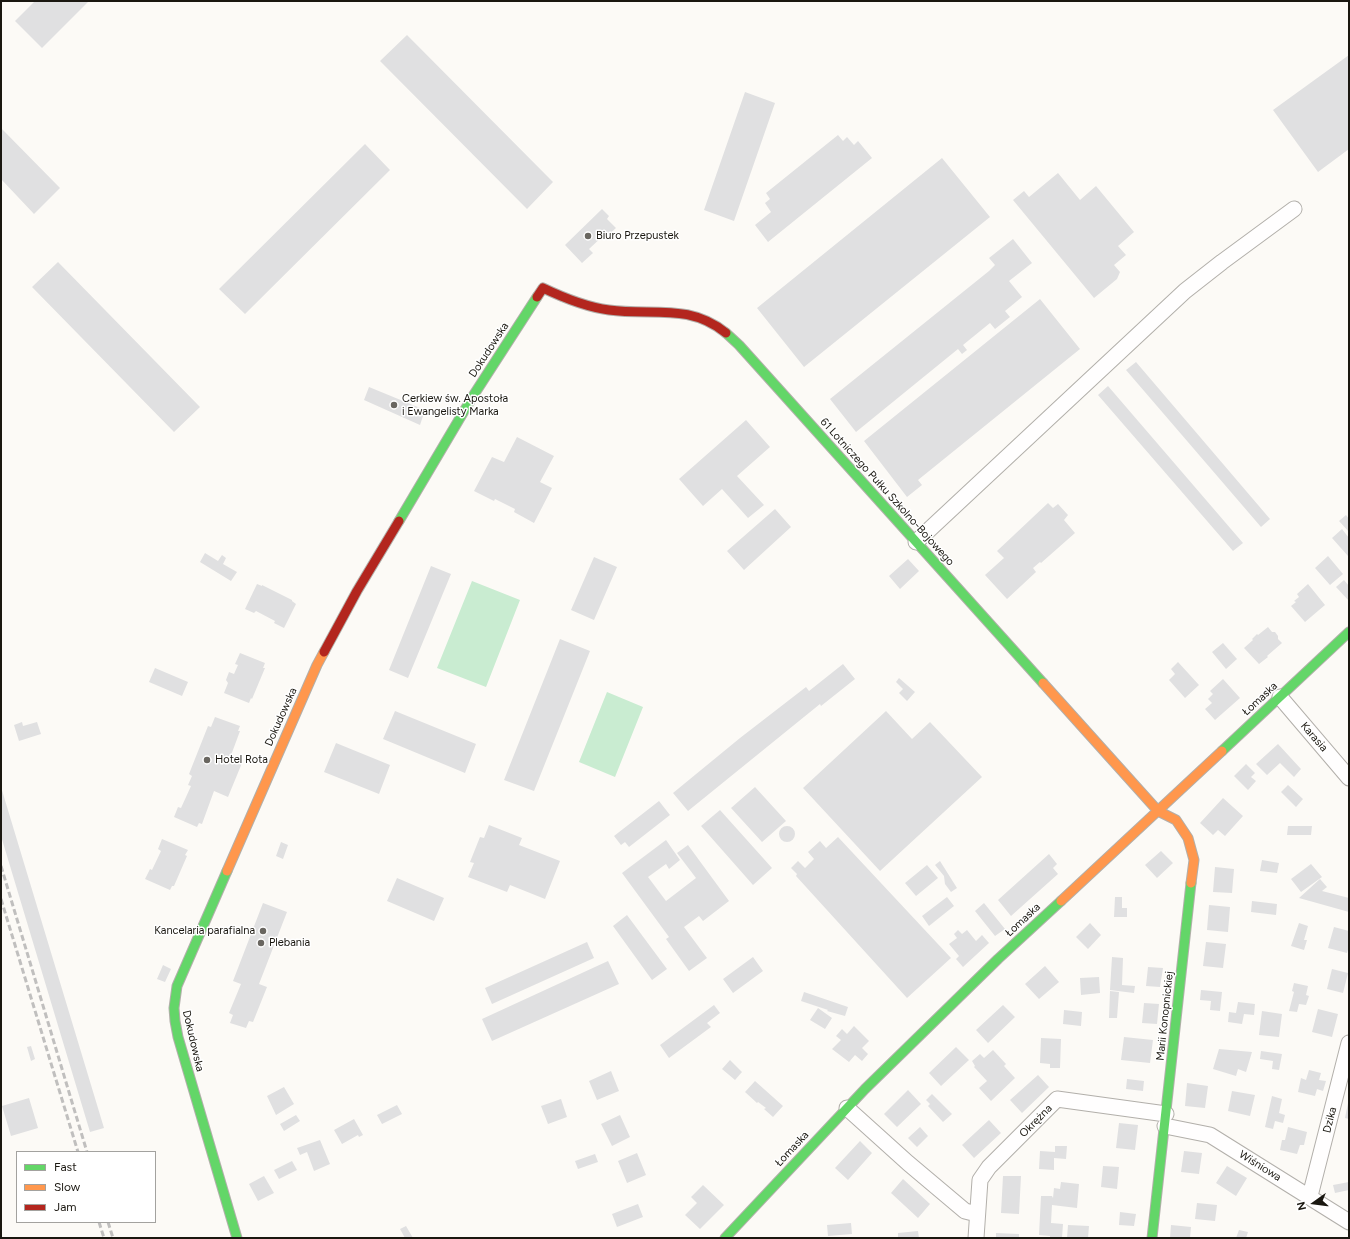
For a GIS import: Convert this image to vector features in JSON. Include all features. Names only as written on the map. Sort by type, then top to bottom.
[{"type":"street","points":[[916,542],[1186,291],[1222,262],[1294,209]]},
{"type":"street","name":"61 Lotniczego Pułku Szkolno-Bojowego","points":[[543,288],[581,303],[610,310],[680,313],[693,316],[709,321],[724,331],[739,345],[1158,811]]},
{"type":"street","name":"Dokudowska","points":[[237,1238],[175,1027],[173,1004],[180,978],[317,665],[357,591],[473,396],[543,288]]},
{"type":"street","name":"Łomaska","points":[[725,1238],[865,1089],[998,960],[1349,632]]},
{"type":"street","name":"Karasia","points":[[1280,697],[1349,778]]},
{"type":"street","name":"Marii Konopnickiej","points":[[1152,1238],[1194,860],[1188,838],[1176,820],[1158,811]]},
{"type":"street","name":"Dzika","points":[[1310,1196],[1349,1043]]},
{"type":"street","name":"Okrężna","points":[[976,1238],[980,1180],[989,1168],[1058,1099],[1165,1120]]},
{"type":"street","points":[[847,1108],[908,1163],[965,1211],[977,1214]]},
{"type":"street","name":"Wiśniowa","points":[[1165,1120],[1210,1135],[1310,1196],[1349,1222]]},
{"type":"green space","points":[[472,581],[520,600],[486,687],[437,668]]},
{"type":"green space","points":[[607,692],[643,707],[615,777],[579,762]]},
{"type":"building","points":[[35,1],[89,1],[42,48],[15,21]]},
{"type":"building","points":[[407,35],[553,182],[527,209],[380,61]]},
{"type":"building","points":[[1349,55],[1349,149],[1318,172],[1273,110]]},
{"type":"building","points":[[745,92],[775,103],[734,221],[704,210]]},
{"type":"building","points":[[1,128],[60,188],[34,214],[1,179]]},
{"type":"building","points":[[838,135],[843,141],[847,137],[854,145],[858,141],[872,158],[768,242],[755,225],[771,212],[765,203],[770,199],[766,193]]},
{"type":"building","points":[[365,144],[390,170],[245,314],[219,289]]},
{"type":"building","points":[[942,158],[990,217],[804,367],[757,308]]},
{"type":"building","points":[[1058,173],[1080,200],[1096,186],[1134,232],[1118,246],[1126,255],[1114,265],[1120,272],[1117,279],[1094,298],[1013,200],[1024,191],[1029,197]]},
{"type":"building","name":"Biuro Przepustek","points":[[602,209],[609,216],[607,219],[616,228],[606,237],[604,235],[589,249],[593,253],[582,263],[565,245]]},
{"type":"building","points":[[1013,239],[1032,263],[1009,281],[1022,297],[1005,311],[1010,317],[995,329],[990,323],[963,345],[967,350],[962,354],[958,349],[856,432],[830,399],[989,271],[995,265],[989,258]]},
{"type":"building","points":[[58,262],[200,407],[174,432],[32,287]]},
{"type":"building","points":[[1040,299],[1080,349],[918,480],[922,485],[907,497],[864,441]]},
{"type":"building","points":[[1136,362],[1270,519],[1261,527],[1126,370]]},
{"type":"building","points":[[1108,386],[1243,543],[1233,551],[1098,395]]},
{"type":"building","name":"Cerkiew św. Apostoła i Ewangelisty Marka","points":[[369,387],[425,410],[420,425],[364,400]]},
{"type":"building","points":[[746,420],[770,447],[737,476],[764,505],[748,518],[722,489],[703,506],[679,479]]},
{"type":"building","points":[[517,437],[554,456],[540,482],[552,488],[534,523],[514,512],[515,509],[474,491],[492,457],[504,462]]},
{"type":"building","points":[[1048,503],[1053,508],[1058,504],[1068,515],[1064,520],[1075,533],[1041,563],[1040,562],[1033,568],[1036,572],[1007,599],[985,575],[1004,558],[997,551]]},
{"type":"building","points":[[775,509],[791,527],[744,570],[727,551]]},
{"type":"building","points":[[1346,515],[1349,519],[1349,532],[1339,521]]},
{"type":"building","points":[[1342,529],[1349,538],[1348,556],[1332,538]]},
{"type":"building","points":[[205,553],[218,561],[222,555],[226,558],[223,564],[237,572],[231,581],[200,562]]},
{"type":"building","points":[[1328,556],[1343,574],[1330,585],[1315,568]]},
{"type":"building","points":[[594,557],[617,567],[594,620],[571,610]]},
{"type":"building","points":[[908,559],[919,571],[900,589],[889,576]]},
{"type":"building","points":[[431,566],[451,574],[408,678],[389,670]]},
{"type":"building","points":[[1344,580],[1349,586],[1349,601],[1336,587]]},
{"type":"building","points":[[257,584],[292,600],[296,604],[284,628],[274,623],[275,621],[256,611],[254,613],[245,609]]},
{"type":"building","points":[[1308,584],[1325,605],[1305,622],[1291,606],[1299,597],[1297,594]]},
{"type":"building","points":[[1268,627],[1272,632],[1275,632],[1278,639],[1282,643],[1259,664],[1244,648],[1257,634],[1258,635]]},
{"type":"building","points":[[560,639],[590,651],[534,791],[504,780]]},
{"type":"building","points":[[1223,643],[1237,659],[1226,669],[1212,652]]},
{"type":"building","points":[[240,653],[265,663],[263,668],[265,668],[249,703],[224,693],[228,683],[226,680],[229,672],[234,674],[238,665],[235,664]]},
{"type":"building","points":[[1178,662],[1199,685],[1185,698],[1169,680],[1175,674],[1171,669]]},
{"type":"building","points":[[843,664],[855,679],[821,706],[820,704],[688,811],[673,793],[740,738],[806,687],[809,691]]},
{"type":"building","points":[[155,668],[188,682],[182,696],[149,682]]},
{"type":"building","points":[[899,678],[915,692],[907,701],[899,693],[903,689],[896,682]]},
{"type":"building","points":[[1223,679],[1240,698],[1215,720],[1205,709],[1212,703],[1208,699],[1213,694],[1210,691]]},
{"type":"building","points":[[395,711],[476,744],[465,773],[383,739]]},
{"type":"building","points":[[886,711],[912,739],[930,722],[982,777],[880,871],[803,788]]},
{"type":"building","points":[[215,717],[240,726],[238,731],[240,731],[230,758],[242,763],[228,797],[214,791],[202,824],[199,823],[197,827],[174,817],[178,807],[181,808],[191,786],[188,785],[192,776],[189,774],[208,726],[211,727]]},
{"type":"building","points":[[22,722],[23,726],[37,722],[41,734],[19,741],[14,725]]},
{"type":"building","points":[[336,743],[390,765],[379,794],[324,772]]},
{"type":"building","points":[[1278,744],[1301,769],[1294,777],[1280,763],[1267,775],[1256,764]]},
{"type":"building","points":[[1246,764],[1255,773],[1251,777],[1256,781],[1248,790],[1234,776]]},
{"type":"building","points":[[1288,785],[1303,799],[1296,807],[1281,792]]},
{"type":"building","points":[[1,787],[104,1128],[90,1132],[1,836]]},
{"type":"building","points":[[755,787],[786,821],[762,842],[731,808]]},
{"type":"building","points":[[1223,798],[1243,816],[1225,836],[1218,830],[1213,835],[1200,823]]},
{"type":"building","points":[[659,801],[670,815],[629,847],[625,842],[621,845],[614,836]]},
{"type":"building","points":[[720,810],[772,868],[753,885],[701,826]]},
{"type":"building","points":[[489,825],[522,838],[519,845],[560,861],[545,899],[510,885],[507,892],[468,877],[474,863],[470,862],[480,837],[484,838]]},
{"type":"building","points":[[784,826],[790,826],[795,831],[793,840],[790,842],[784,842],[779,837],[779,831]]},
{"type":"building","points":[[1288,826],[1312,826],[1311,835],[1287,835]]},
{"type":"building","points":[[838,837],[951,958],[907,998],[796,876],[797,874],[791,868],[798,861],[805,868],[814,859],[808,852],[820,841],[826,848]]},
{"type":"building","points":[[162,839],[188,850],[185,855],[187,856],[174,886],[172,886],[170,890],[145,879],[150,869],[152,870],[161,851],[158,849]]},
{"type":"building","points":[[666,840],[680,860],[669,869],[666,864],[648,877],[666,901],[696,878],[677,853],[688,845],[729,901],[703,921],[699,916],[684,927],[707,958],[689,971],[666,939],[669,937],[622,873]]},
{"type":"building","points":[[281,842],[288,845],[283,859],[276,856]]},
{"type":"building","points":[[1161,851],[1173,863],[1157,878],[1145,865]]},
{"type":"building","points":[[1049,854],[1057,864],[1053,868],[1058,874],[1011,916],[998,900]]},
{"type":"building","points":[[1262,860],[1279,863],[1277,873],[1260,871]]},
{"type":"building","points":[[940,861],[957,888],[951,892],[945,884],[944,876],[935,865]]},
{"type":"building","points":[[1311,864],[1322,877],[1301,892],[1291,879]]},
{"type":"building","points":[[927,865],[938,878],[916,896],[905,883]]},
{"type":"building","points":[[1215,867],[1234,869],[1232,893],[1213,892]]},
{"type":"building","points":[[397,878],[444,898],[434,921],[387,901]]},
{"type":"building","points":[[1320,879],[1327,887],[1322,891],[1349,898],[1349,912],[1299,898]]},
{"type":"building","points":[[947,897],[954,906],[929,926],[922,916]]},
{"type":"building","points":[[1115,897],[1122,897],[1122,908],[1127,908],[1127,917],[1114,917]]},
{"type":"building","points":[[1252,901],[1277,904],[1276,915],[1251,912]]},
{"type":"building","name":"Plebania","points":[[263,903],[287,912],[259,984],[267,987],[253,1022],[249,1021],[246,1028],[230,1023],[233,1015],[229,1013],[241,984],[233,981]]},
{"type":"building","points":[[984,903],[1005,929],[995,936],[975,911]]},
{"type":"building","points":[[1209,905],[1230,907],[1228,932],[1207,930]]},
{"type":"building","points":[[627,915],[667,969],[652,980],[613,926]]},
{"type":"building","points":[[1090,923],[1101,935],[1088,949],[1076,937]]},
{"type":"building","points":[[1299,923],[1308,926],[1304,940],[1307,940],[1304,950],[1291,946]]},
{"type":"building","points":[[1334,927],[1349,931],[1349,946],[1347,953],[1328,948]]},
{"type":"building","points":[[958,930],[962,934],[967,930],[976,941],[982,935],[989,943],[963,967],[956,959],[959,956],[949,944],[957,938],[954,934]]},
{"type":"building","points":[[587,942],[594,958],[492,1004],[485,988]]},
{"type":"building","points":[[1206,942],[1226,944],[1223,968],[1203,966]]},
{"type":"building","points":[[753,957],[763,971],[733,993],[723,979]]},
{"type":"building","points":[[1112,957],[1123,958],[1122,985],[1135,986],[1134,993],[1110,990]]},
{"type":"building","points":[[608,961],[619,984],[492,1041],[482,1019]]},
{"type":"building","points":[[163,965],[171,969],[165,982],[157,979]]},
{"type":"building","points":[[1045,966],[1059,982],[1039,999],[1025,984]]},
{"type":"building","points":[[1148,967],[1163,968],[1160,987],[1146,986]]},
{"type":"building","points":[[1332,969],[1348,973],[1343,993],[1327,989]]},
{"type":"building","points":[[1099,977],[1100,993],[1081,995],[1080,978]]},
{"type":"building","points":[[1294,983],[1308,986],[1306,995],[1309,996],[1306,1005],[1299,1004],[1297,1012],[1289,1011],[1294,992],[1292,991]]},
{"type":"building","points":[[1201,990],[1222,992],[1220,1011],[1210,1010],[1211,1001],[1200,1000]]},
{"type":"building","points":[[1110,991],[1119,992],[1117,1018],[1109,1018]]},
{"type":"building","points":[[804,992],[848,1007],[845,1016],[801,1001]]},
{"type":"building","points":[[1238,1002],[1255,1004],[1254,1015],[1244,1014],[1242,1024],[1228,1022],[1229,1012],[1236,1013]]},
{"type":"building","points":[[1144,1003],[1159,1004],[1157,1024],[1142,1023]]},
{"type":"building","points":[[714,1005],[720,1013],[707,1023],[711,1027],[669,1058],[660,1045]]},
{"type":"building","points":[[1003,1005],[1015,1017],[988,1043],[976,1030]]},
{"type":"building","points":[[818,1008],[832,1018],[825,1029],[810,1020]]},
{"type":"building","points":[[1318,1009],[1338,1014],[1332,1037],[1312,1032]]},
{"type":"building","points":[[1064,1010],[1082,1012],[1081,1026],[1063,1024]]},
{"type":"building","points":[[1262,1011],[1282,1014],[1279,1037],[1259,1035]]},
{"type":"building","points":[[854,1026],[869,1041],[862,1048],[868,1054],[862,1061],[855,1055],[849,1062],[832,1049],[841,1040],[836,1036],[842,1029],[847,1034]]},
{"type":"building","points":[[1124,1037],[1153,1040],[1150,1063],[1121,1060]]},
{"type":"building","points":[[1041,1038],[1061,1039],[1060,1068],[1050,1068],[1050,1064],[1040,1063]]},
{"type":"building","points":[[31,1046],[35,1059],[31,1061],[27,1047]]},
{"type":"building","points":[[956,1047],[969,1060],[941,1086],[929,1073]]},
{"type":"building","points":[[1219,1049],[1252,1052],[1246,1072],[1238,1069],[1236,1076],[1213,1069]]},
{"type":"building","points":[[993,1050],[1006,1064],[1004,1066],[1015,1078],[991,1101],[979,1088],[987,1081],[974,1067],[975,1066],[972,1061],[980,1054],[984,1058]]},
{"type":"building","points":[[1261,1051],[1282,1054],[1279,1070],[1272,1069],[1273,1061],[1260,1059]]},
{"type":"building","points":[[730,1060],[742,1072],[735,1080],[722,1069]]},
{"type":"building","points":[[1309,1070],[1321,1073],[1319,1080],[1326,1081],[1323,1091],[1317,1089],[1315,1096],[1298,1092],[1301,1078],[1306,1080]]},
{"type":"building","points":[[611,1071],[619,1091],[597,1100],[589,1081]]},
{"type":"building","points":[[1038,1075],[1049,1087],[1022,1113],[1010,1100]]},
{"type":"building","points":[[1127,1079],[1144,1081],[1143,1091],[1126,1089]]},
{"type":"building","points":[[755,1081],[783,1106],[773,1117],[764,1109],[766,1108],[758,1102],[757,1103],[745,1092]]},
{"type":"building","points":[[1187,1083],[1208,1086],[1205,1108],[1185,1106]]},
{"type":"building","points":[[284,1087],[294,1104],[276,1115],[267,1096]]},
{"type":"building","points":[[908,1090],[921,1104],[897,1127],[884,1114]]},
{"type":"building","points":[[1232,1091],[1255,1095],[1250,1116],[1228,1111]]},
{"type":"building","points":[[932,1094],[952,1114],[943,1122],[928,1106],[930,1104],[926,1100]]},
{"type":"building","points":[[1272,1096],[1282,1099],[1279,1113],[1285,1115],[1283,1123],[1275,1121],[1273,1129],[1265,1127]]},
{"type":"building","points":[[29,1098],[38,1128],[11,1136],[2,1106]]},
{"type":"building","points":[[561,1099],[567,1117],[548,1124],[541,1106]]},
{"type":"building","points":[[1349,1103],[1349,1119],[1345,1118]]},
{"type":"building","points":[[397,1105],[402,1114],[382,1124],[377,1115]]},
{"type":"building","points":[[296,1115],[300,1121],[284,1131],[280,1124]]},
{"type":"building","points":[[620,1115],[630,1137],[612,1146],[601,1124]]},
{"type":"building","points":[[354,1119],[363,1135],[359,1137],[358,1135],[342,1144],[334,1130]]},
{"type":"building","points":[[989,1120],[1001,1133],[974,1158],[962,1145]]},
{"type":"building","points":[[1119,1123],[1138,1125],[1135,1150],[1116,1148]]},
{"type":"building","points":[[920,1127],[928,1136],[917,1147],[908,1138]]},
{"type":"building","points":[[1288,1127],[1307,1132],[1304,1145],[1300,1145],[1297,1154],[1280,1150],[1282,1140],[1285,1140]]},
{"type":"building","points":[[320,1140],[330,1164],[314,1171],[307,1152],[300,1155],[297,1148]]},
{"type":"building","points":[[860,1141],[872,1153],[848,1180],[835,1168]]},
{"type":"building","points":[[1055,1146],[1067,1146],[1066,1159],[1054,1158],[1054,1170],[1039,1169],[1040,1151],[1055,1152]]},
{"type":"building","points":[[1184,1151],[1202,1153],[1199,1174],[1181,1172]]},
{"type":"building","points":[[637,1153],[646,1175],[627,1183],[618,1161]]},
{"type":"building","points":[[595,1154],[598,1162],[578,1169],[575,1161]]},
{"type":"building","points":[[292,1161],[297,1170],[279,1179],[274,1170]]},
{"type":"building","points":[[1103,1166],[1119,1167],[1117,1189],[1101,1187]]},
{"type":"building","points":[[1227,1166],[1247,1178],[1236,1196],[1216,1183]]},
{"type":"building","points":[[264,1176],[274,1193],[258,1201],[249,1184]]},
{"type":"building","points":[[1003,1176],[1021,1176],[1019,1214],[1001,1213]]},
{"type":"building","points":[[903,1179],[930,1204],[918,1218],[891,1193]]},
{"type":"building","points":[[1061,1182],[1079,1184],[1077,1208],[1052,1205],[1051,1223],[1063,1224],[1062,1238],[1050,1238],[1050,1236],[1039,1235],[1041,1196],[1052,1196],[1053,1198],[1054,1188],[1060,1189]]},
{"type":"building","points":[[1349,1182],[1349,1190],[1335,1193],[1333,1185]]},
{"type":"building","points":[[703,1185],[724,1205],[700,1229],[685,1215],[697,1203],[691,1197]]},
{"type":"building","points":[[1197,1203],[1217,1205],[1215,1221],[1195,1219]]},
{"type":"building","points":[[638,1204],[643,1217],[617,1227],[612,1214]]},
{"type":"building","points":[[1120,1212],[1136,1214],[1134,1226],[1119,1225]]},
{"type":"building","points":[[851,1223],[852,1234],[828,1236],[827,1225]]},
{"type":"building","points":[[1068,1225],[1089,1226],[1088,1238],[1067,1238]]},
{"type":"building","points":[[1171,1225],[1191,1227],[1190,1238],[1170,1238]]},
{"type":"building","points":[[406,1226],[413,1238],[405,1238],[400,1229]]},
{"type":"building","points":[[1239,1230],[1248,1232],[1246,1238],[1236,1238]]},
{"type":"building","points":[[918,1231],[919,1238],[898,1238],[898,1233]]},
{"type":"building","points":[[996,1233],[1019,1234],[1019,1238],[996,1238]]},
{"type":"railway","points":[[1,866],[87,1151]]},
{"type":"railway","points":[[1,899],[78,1151]]},
{"type":"railway","points":[[99,1223],[104,1238]]},
{"type":"railway","points":[[108,1223],[113,1238]]},
{"type":"traffic: fast","points":[[399,521],[473,396],[537,297]]},
{"type":"traffic: fast","points":[[726,333],[739,345],[1043,683]]},
{"type":"traffic: fast","points":[[1222,751],[1349,632]]},
{"type":"traffic: fast","points":[[227,871],[177,986],[174,1008],[178,1037],[237,1238]]},
{"type":"traffic: fast","points":[[1152,1238],[1191,883]]},
{"type":"traffic: fast","points":[[725,1238],[865,1089],[998,959],[1061,901]]},
{"type":"traffic: slow","points":[[227,871],[324,652]]},
{"type":"traffic: slow","points":[[1043,683],[1158,811],[1176,820],[1188,838],[1194,860],[1191,883]]},
{"type":"traffic: slow","points":[[1061,901],[1222,751]]},
{"type":"traffic: jam","points":[[537,297],[543,288],[575,302],[600,309],[684,314],[712,324],[726,333]]},
{"type":"traffic: jam","points":[[324,652],[357,591],[399,521]]},
{"type":"place","name":"Biuro Przepustek","points":[[588,236]]},
{"type":"place","name":"Cerkiew św. Apostoła i Ewangelisty Marka","points":[[394,405]]},
{"type":"place","name":"Hotel Rota","points":[[207,760]]},
{"type":"place","name":"Kancelaria parafialna","points":[[263,931]]},
{"type":"place","name":"Plebania","points":[[261,943]]}]
